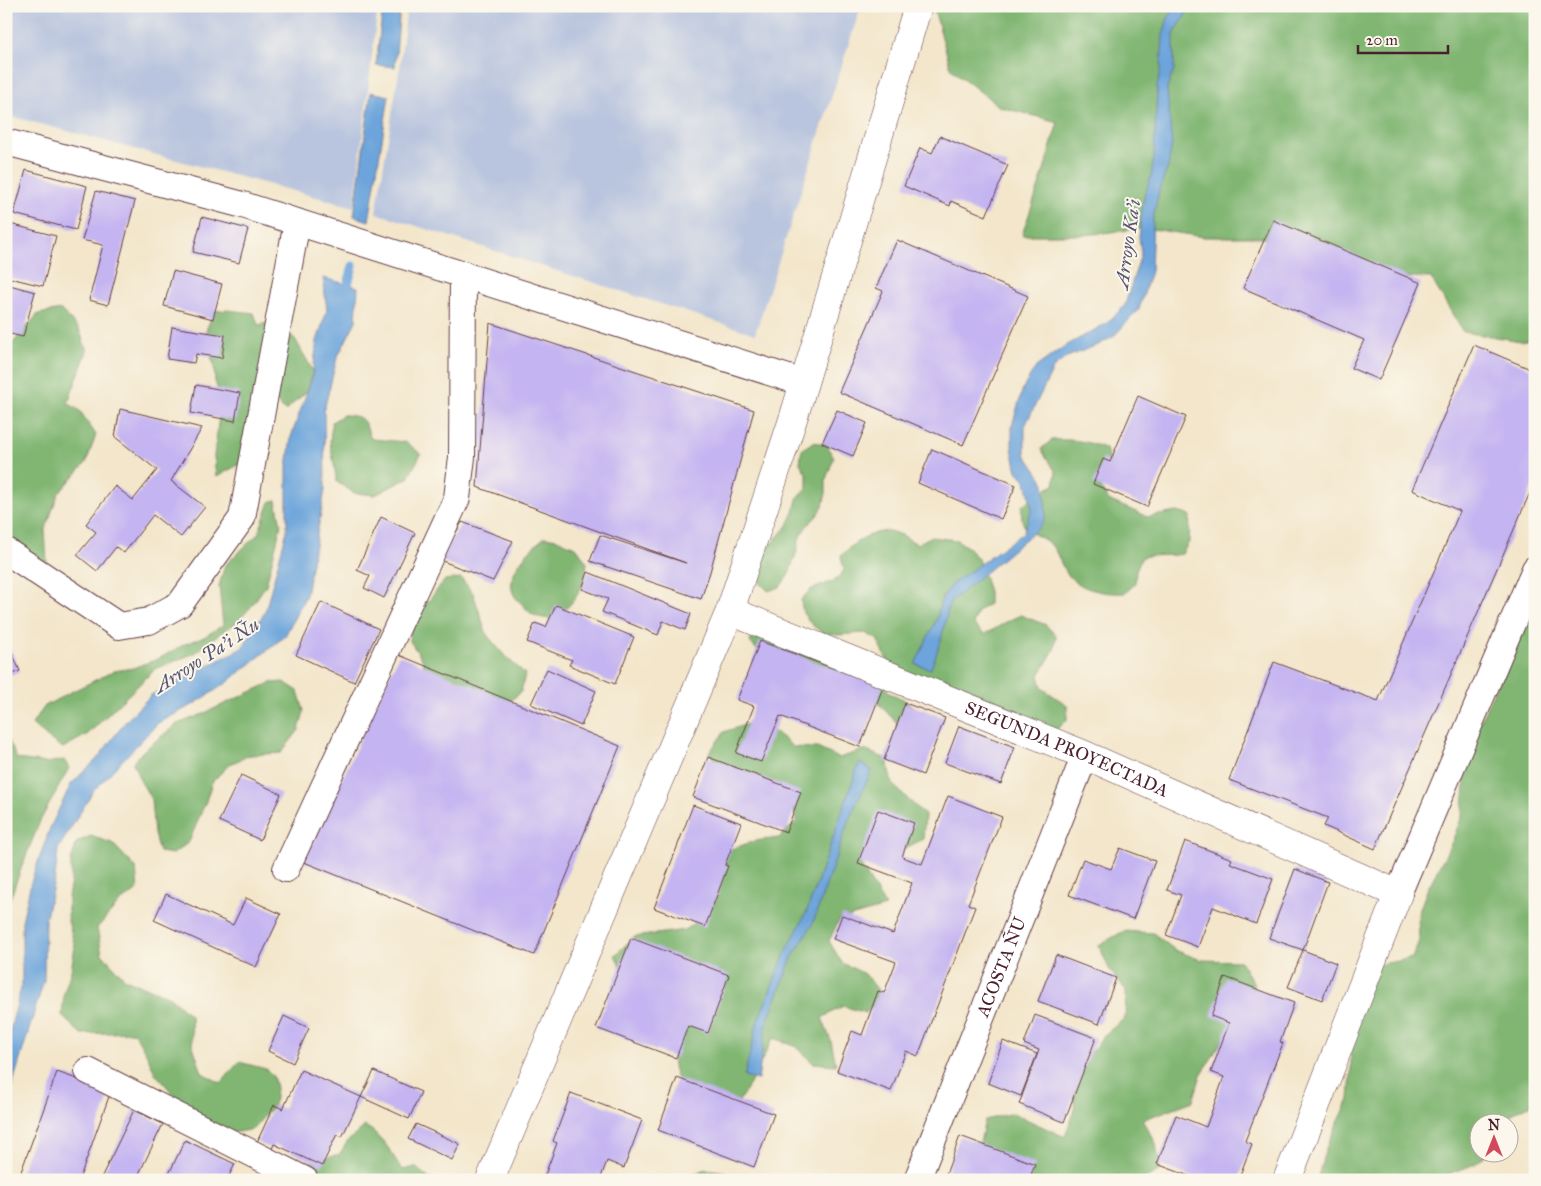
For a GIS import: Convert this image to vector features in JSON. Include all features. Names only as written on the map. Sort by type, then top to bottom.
[{"type":"main road","points":[[490,1180],[730,611],[804,383],[918,6]]},
{"type":"main road","name":"SEGUNDA PROYECTADA","points":[[730,611],[1085,755],[1398,894]]},
{"type":"main road","points":[[1287,1180],[1398,894]]},
{"type":"street","points":[[6,142],[243,205],[804,383]]},
{"type":"street","points":[[6,552],[119,626],[149,621],[180,604],[242,518],[297,222]]},
{"type":"street","points":[[286,869],[457,498],[462,457],[463,274]]},
{"type":"street","points":[[1398,894],[1535,569]]},
{"type":"street","name":"ACOSTA ÑU","points":[[917,1180],[1085,755]]},
{"type":"street","points":[[88,1071],[305,1180]]},
{"type":"shaded area","points":[[6,6],[378,6],[354,207],[6,115]]},
{"type":"shaded area","points":[[407,6],[861,6],[755,334],[376,213],[400,66]]},
{"type":"green space","points":[[935,6],[1535,6],[1535,339],[1521,341],[1463,332],[1431,278],[1374,276],[1315,266],[1262,237],[1204,237],[1145,228],[1085,235],[1022,235],[1058,122],[1000,107],[951,69],[934,9]]},
{"type":"green space","points":[[61,310],[79,329],[87,351],[68,403],[80,411],[96,435],[86,463],[58,494],[45,531],[47,564],[6,542],[6,351],[38,314]]},
{"type":"green space","points":[[227,310],[254,313],[258,325],[278,321],[295,339],[313,371],[308,390],[285,411],[266,389],[240,464],[216,477],[214,456],[221,400],[215,381],[214,364],[203,338],[214,311]]},
{"type":"green space","points":[[343,415],[356,416],[363,420],[371,439],[406,442],[421,454],[408,478],[375,495],[354,493],[337,482],[330,442],[332,422]]},
{"type":"green space","points":[[1052,440],[1080,441],[1106,449],[1110,463],[1101,488],[1108,500],[1148,517],[1176,512],[1190,515],[1189,542],[1182,554],[1142,557],[1136,570],[1135,584],[1125,593],[1108,593],[1091,589],[1076,582],[1069,576],[1051,545],[1025,528],[1022,516],[1022,506],[1054,485],[1056,472],[1041,449]]},
{"type":"green space","points":[[814,442],[827,445],[834,457],[826,479],[826,493],[823,506],[799,539],[797,551],[788,576],[780,587],[768,591],[759,582],[759,569],[763,556],[788,525],[797,499],[807,488],[807,475],[800,463],[802,449]]},
{"type":"green space","points":[[276,500],[281,525],[266,585],[250,608],[236,623],[195,653],[155,669],[88,734],[63,748],[32,724],[45,706],[69,693],[114,671],[133,668],[160,658],[185,644],[204,637],[223,625],[219,586],[225,565],[258,534],[270,502]]},
{"type":"green space","points":[[889,531],[902,535],[917,544],[930,537],[957,540],[969,548],[978,559],[989,591],[989,604],[978,611],[973,624],[984,634],[1021,615],[1046,625],[1056,636],[1054,650],[1039,675],[1042,688],[1067,705],[1067,720],[1056,730],[1030,724],[1022,713],[1009,708],[982,710],[952,681],[912,678],[889,664],[877,639],[865,633],[837,635],[823,633],[812,625],[803,613],[801,600],[810,590],[836,580],[844,570],[841,556],[851,546],[875,533]]},
{"type":"green space","points":[[545,537],[557,539],[577,548],[587,563],[581,588],[577,595],[555,619],[533,614],[515,597],[512,587],[512,579],[520,562]]},
{"type":"green space","points":[[461,578],[473,593],[487,635],[504,655],[525,674],[521,692],[510,701],[427,677],[422,659],[410,641],[411,623],[445,580]]},
{"type":"green space","points":[[1535,602],[1535,1104],[1526,1106],[1513,1114],[1468,1114],[1468,1164],[1475,1164],[1449,1174],[1446,1180],[1317,1180],[1326,1148],[1349,1100],[1351,1039],[1372,966],[1412,958],[1419,941],[1418,914],[1427,890],[1452,842],[1462,816],[1465,786],[1463,759]]},
{"type":"green space","points":[[755,630],[882,682],[890,693],[903,699],[916,709],[898,724],[880,705],[868,698],[759,652],[750,642]]},
{"type":"green space","points":[[284,682],[298,691],[304,711],[299,730],[281,753],[250,755],[230,764],[212,782],[189,842],[173,854],[159,852],[154,834],[151,799],[139,778],[133,762],[143,751],[177,724],[270,683]]},
{"type":"green space","points":[[747,724],[773,730],[793,747],[817,748],[839,758],[864,750],[887,759],[892,784],[925,815],[923,839],[902,850],[879,849],[858,861],[886,907],[839,920],[829,941],[842,963],[865,974],[882,995],[866,1013],[843,1006],[822,1018],[831,1041],[836,1065],[813,1063],[795,1046],[773,1038],[750,1084],[737,1104],[690,1098],[676,1077],[672,1053],[683,1030],[706,1020],[625,976],[615,955],[634,937],[685,930],[706,916],[714,869],[729,850],[754,841],[779,838],[797,821],[791,797],[724,770],[709,753],[724,732]]},
{"type":"green space","points":[[6,735],[17,759],[46,763],[64,760],[69,768],[40,821],[6,910]]},
{"type":"green space","points":[[91,836],[112,843],[136,868],[138,890],[120,902],[97,928],[102,954],[125,979],[170,997],[191,1016],[192,1043],[202,1073],[221,1083],[239,1062],[266,1069],[273,1076],[276,1088],[274,1105],[253,1129],[232,1133],[188,1111],[155,1073],[134,1032],[81,1034],[62,1016],[64,993],[71,971],[75,946],[68,921],[71,860],[77,842]]},
{"type":"green space","points":[[1124,931],[1153,933],[1175,950],[1201,960],[1240,961],[1255,985],[1235,1003],[1229,1030],[1201,1075],[1193,1101],[1142,1120],[1156,1143],[1160,1170],[1142,1180],[1003,1180],[979,1147],[985,1120],[1013,1113],[1065,1137],[1074,1110],[1076,1084],[1086,1059],[1103,1036],[1125,1018],[1126,990],[1109,969],[1099,945]]},
{"type":"green space","points":[[365,1126],[382,1140],[402,1170],[415,1167],[431,1180],[278,1180],[303,1165],[340,1154],[347,1142]]},
{"type":"green space","points":[[706,1169],[726,1172],[728,1180],[682,1180],[682,1178]]},
{"type":"water","points":[[383,6],[400,6],[395,67],[376,65]]},
{"type":"water","points":[[1177,6],[1191,6],[1174,34],[1174,69],[1167,89],[1172,145],[1168,167],[1160,187],[1153,218],[1151,271],[1139,309],[1113,337],[1067,357],[1054,367],[1025,426],[1025,454],[1044,482],[1046,516],[1040,527],[950,602],[941,640],[931,669],[915,664],[937,618],[942,598],[952,584],[1023,533],[1032,508],[1026,481],[1017,471],[1012,449],[1012,426],[1023,388],[1036,367],[1062,348],[1107,323],[1125,305],[1141,254],[1139,237],[1144,196],[1151,177],[1154,157],[1157,87],[1161,67],[1163,35],[1168,18]]},
{"type":"water","points":[[371,92],[389,96],[369,221],[354,216]]},
{"type":"water","points":[[323,278],[358,287],[356,321],[337,358],[324,410],[325,490],[306,595],[285,636],[228,682],[196,703],[158,723],[94,790],[58,849],[55,878],[45,920],[44,980],[6,1106],[6,1046],[22,984],[22,921],[31,882],[50,828],[71,784],[97,759],[126,721],[151,695],[242,648],[265,612],[287,530],[287,468],[291,437],[312,378],[317,341],[327,310]]},
{"type":"water","points":[[859,763],[872,770],[850,817],[813,923],[792,958],[766,1025],[758,1080],[744,1077],[758,1020],[785,954],[807,911]]},
{"type":"building","points":[[940,136],[1008,165],[986,216],[951,201],[950,206],[904,186],[920,148],[932,153]]},
{"type":"building","points":[[26,170],[87,186],[76,230],[14,214]]},
{"type":"building","points":[[96,191],[135,201],[108,305],[89,300],[103,245],[82,240]]},
{"type":"building","points":[[202,217],[248,229],[239,263],[193,252]]},
{"type":"building","points":[[1273,220],[1421,283],[1379,380],[1351,368],[1364,340],[1243,288]]},
{"type":"building","points":[[6,223],[56,236],[43,286],[6,277],[9,258],[6,258]]},
{"type":"building","points":[[897,240],[1028,296],[963,445],[839,392],[883,291],[876,288]]},
{"type":"building","points":[[173,271],[222,284],[213,319],[164,306]]},
{"type":"building","points":[[6,284],[35,292],[23,337],[6,333]]},
{"type":"building","points":[[490,323],[754,410],[701,599],[590,561],[600,535],[686,563],[477,487]]},
{"type":"building","points":[[172,327],[225,335],[222,358],[196,354],[194,363],[167,359]]},
{"type":"building","points":[[1474,345],[1535,371],[1535,481],[1375,849],[1324,826],[1328,818],[1229,780],[1274,662],[1378,701],[1460,511],[1412,490]]},
{"type":"building","points":[[196,385],[240,393],[235,421],[191,413]]},
{"type":"building","points":[[1138,396],[1186,417],[1147,507],[1093,484],[1103,459],[1110,462]]},
{"type":"building","points":[[120,409],[202,428],[171,481],[205,507],[181,537],[153,515],[124,553],[116,547],[97,571],[77,555],[96,532],[86,524],[115,486],[133,500],[157,470],[115,437]]},
{"type":"building","points":[[837,410],[867,423],[853,456],[822,443]]},
{"type":"building","points":[[932,449],[1016,485],[1001,519],[918,483]]},
{"type":"building","points":[[381,517],[415,533],[384,598],[364,588],[370,576],[357,570]]},
{"type":"building","points":[[462,522],[513,541],[493,581],[440,560]]},
{"type":"building","points":[[588,572],[691,614],[685,630],[663,621],[658,635],[602,612],[608,599],[582,589]]},
{"type":"building","points":[[321,602],[379,629],[354,682],[296,655]]},
{"type":"building","points":[[556,605],[634,637],[615,684],[569,665],[572,660],[527,642],[535,623],[546,627]]},
{"type":"building","points":[[6,639],[20,671],[6,677]]},
{"type":"building","points":[[760,641],[883,687],[860,747],[780,716],[761,762],[736,753],[754,706],[737,700]]},
{"type":"building","points":[[399,655],[620,746],[534,955],[304,862]]},
{"type":"building","points":[[547,669],[596,691],[581,726],[531,704]]},
{"type":"building","points":[[905,703],[945,718],[923,775],[884,760]]},
{"type":"building","points":[[959,726],[1015,747],[1001,784],[945,763]]},
{"type":"building","points":[[708,757],[801,792],[786,832],[693,797]]},
{"type":"building","points":[[241,775],[281,794],[260,840],[219,821]]},
{"type":"building","points":[[948,796],[1002,817],[968,904],[975,907],[918,1056],[906,1051],[891,1091],[837,1071],[852,1031],[862,1035],[878,991],[884,993],[896,962],[833,939],[842,915],[893,934],[912,883],[858,863],[878,810],[914,823],[902,857],[922,864]]},
{"type":"building","points":[[693,805],[741,823],[725,865],[728,866],[705,927],[654,908]]},
{"type":"building","points":[[1185,841],[1232,859],[1230,863],[1273,879],[1256,924],[1213,907],[1198,947],[1166,935],[1181,895],[1167,890]]},
{"type":"building","points":[[1120,848],[1155,861],[1133,919],[1069,895],[1083,859],[1111,869]]},
{"type":"building","points":[[1295,869],[1328,882],[1303,950],[1269,938]]},
{"type":"building","points":[[166,894],[233,925],[246,898],[281,914],[256,967],[154,920]]},
{"type":"building","points":[[631,938],[729,975],[708,1033],[688,1026],[676,1058],[596,1028]]},
{"type":"building","points":[[1303,950],[1336,963],[1322,1000],[1288,987]]},
{"type":"building","points":[[1056,955],[1116,978],[1099,1024],[1038,1001]]},
{"type":"building","points":[[1225,977],[1294,1003],[1280,1042],[1283,1043],[1245,1141],[1252,1144],[1238,1180],[1200,1180],[1157,1164],[1176,1115],[1206,1127],[1224,1077],[1211,1072],[1229,1023],[1211,1016]]},
{"type":"building","points":[[1035,1015],[1096,1038],[1064,1122],[1019,1104],[1039,1050],[1024,1044]]},
{"type":"building","points":[[284,1016],[309,1028],[293,1063],[268,1051]]},
{"type":"building","points":[[1003,1041],[1037,1054],[1021,1096],[988,1083]]},
{"type":"building","points":[[301,1070],[361,1097],[342,1137],[337,1134],[322,1166],[274,1144],[272,1149],[257,1142],[274,1105],[283,1109]]},
{"type":"building","points":[[374,1071],[421,1092],[409,1119],[361,1097]]},
{"type":"building","points":[[57,1072],[111,1091],[79,1180],[18,1180]]},
{"type":"building","points":[[677,1078],[774,1114],[754,1167],[658,1130]]},
{"type":"building","points":[[571,1093],[642,1120],[624,1168],[607,1161],[600,1180],[543,1180],[557,1143],[553,1141]]},
{"type":"building","points":[[134,1110],[163,1124],[136,1180],[100,1180]]},
{"type":"building","points":[[416,1124],[460,1144],[452,1160],[408,1139]]},
{"type":"building","points":[[960,1136],[1035,1164],[1029,1180],[944,1180]]},
{"type":"building","points":[[185,1140],[235,1164],[227,1180],[166,1180]]},
{"type":"waterway","name":"Arroyo Pa'i Ñu","points":[[345,295],[353,266]]},
{"type":"water label","name":"Arroyo Ka'i","points":[[1127,244]]}]
